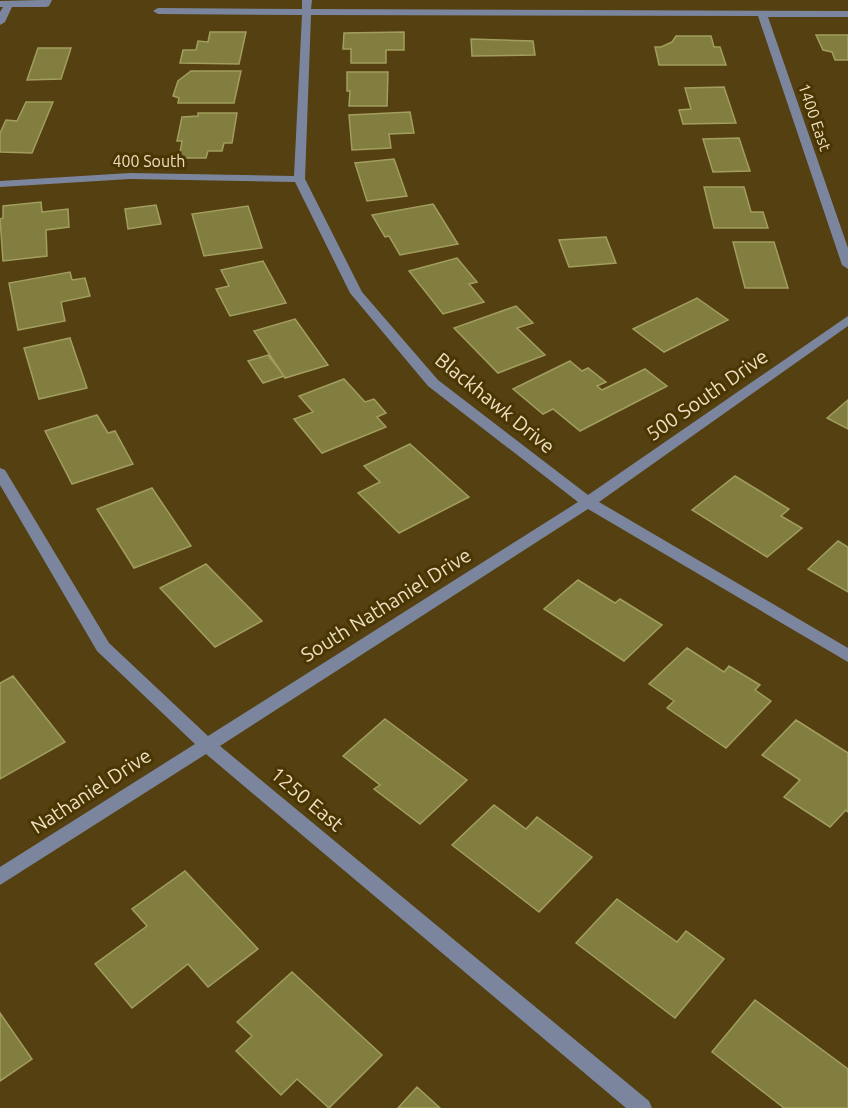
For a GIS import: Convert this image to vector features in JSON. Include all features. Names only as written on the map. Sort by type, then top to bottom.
[{"type":"street","points":[[0,22],[4,4],[46,4],[47,0]]},
{"type":"street","points":[[158,12],[306,6],[848,14]]},
{"type":"street","name":"Blackhawk Drive","points":[[306,6],[298,179],[356,293],[433,382],[588,502],[848,656]]},
{"type":"street","name":"1400 East","points":[[762,14],[848,265]]},
{"type":"street","name":"400 South","points":[[0,184],[130,176],[298,179]]},
{"type":"street","name":"500 South Drive","points":[[588,502],[848,320]]},
{"type":"street","name":"1250 East","points":[[0,473],[103,647],[206,744],[642,1108]]},
{"type":"street","name":"South Nathaniel Drive","points":[[206,744],[588,502]]},
{"type":"street","name":"Nathaniel Drive","points":[[0,877],[206,744]]},
{"type":"building","points":[[210,32],[246,32],[239,64],[180,63],[183,50],[196,50],[198,41],[208,42]]},
{"type":"building","points":[[404,32],[404,50],[386,50],[386,63],[351,63],[351,49],[343,49],[344,33]]},
{"type":"building","points":[[816,35],[848,35],[848,60],[835,60],[832,52],[823,50]]},
{"type":"building","points":[[676,36],[711,36],[714,47],[720,47],[726,65],[659,65],[655,47],[672,42]]},
{"type":"building","points":[[471,39],[533,41],[535,55],[472,56]]},
{"type":"building","points":[[38,48],[71,48],[61,79],[27,80]]},
{"type":"building","points":[[191,71],[241,71],[234,103],[178,103],[179,98],[173,96],[178,81]]},
{"type":"building","points":[[347,72],[388,72],[387,106],[349,106],[350,91],[347,91]]},
{"type":"building","points":[[724,87],[736,123],[683,124],[679,110],[691,109],[685,88]]},
{"type":"building","points":[[26,102],[53,102],[32,153],[0,152],[0,133],[6,120],[17,121]]},
{"type":"building","points":[[410,112],[414,133],[389,134],[391,148],[352,150],[349,115]]},
{"type":"building","points":[[198,113],[237,113],[232,143],[224,143],[222,151],[208,151],[206,158],[179,158],[182,141],[177,141],[182,117],[198,116]]},
{"type":"building","points":[[739,138],[750,171],[713,172],[703,139]]},
{"type":"building","points":[[394,159],[407,196],[367,201],[355,163]]},
{"type":"building","points":[[704,187],[744,187],[751,212],[763,212],[768,228],[714,228]]},
{"type":"building","points":[[41,202],[42,212],[68,209],[69,227],[46,230],[47,256],[3,261],[0,219],[3,218],[3,206]]},
{"type":"building","points":[[433,204],[458,244],[400,255],[389,236],[385,237],[372,215]]},
{"type":"building","points":[[156,205],[161,224],[128,229],[125,209]]},
{"type":"building","points":[[248,206],[262,248],[204,256],[192,214]]},
{"type":"building","points":[[606,237],[616,263],[569,267],[559,240]]},
{"type":"building","points":[[733,242],[774,242],[788,288],[745,288]]},
{"type":"building","points":[[457,258],[477,282],[469,284],[484,302],[443,314],[409,271]]},
{"type":"building","points":[[263,261],[286,303],[230,316],[216,289],[229,286],[221,270]]},
{"type":"building","points":[[70,272],[72,280],[85,278],[90,296],[61,302],[65,321],[18,330],[9,283]]},
{"type":"building","points":[[697,298],[728,320],[664,352],[633,329]]},
{"type":"building","points":[[516,306],[533,323],[517,328],[545,355],[498,373],[454,328]]},
{"type":"building","points":[[295,319],[328,365],[285,378],[254,331]]},
{"type":"building","points":[[70,338],[87,388],[39,399],[24,348]]},
{"type":"building","points":[[268,355],[284,376],[263,383],[248,361]]},
{"type":"building","points":[[570,361],[582,371],[588,368],[606,382],[597,386],[602,390],[645,369],[667,386],[580,431],[553,409],[543,414],[513,389]]},
{"type":"building","points":[[344,379],[365,402],[374,399],[386,413],[377,417],[386,427],[322,453],[294,419],[313,412],[299,396]]},
{"type":"building","points":[[848,400],[848,429],[827,418]]},
{"type":"building","points":[[97,415],[108,433],[115,431],[133,464],[72,484],[45,431]]},
{"type":"building","points":[[410,444],[469,497],[399,533],[358,493],[380,482],[364,466]]},
{"type":"building","points":[[735,476],[789,509],[781,516],[802,528],[767,557],[692,510]]},
{"type":"building","points":[[152,488],[191,546],[134,568],[97,509]]},
{"type":"building","points":[[838,541],[848,547],[848,592],[808,569]]},
{"type":"building","points":[[206,564],[262,621],[215,647],[160,588]]},
{"type":"building","points":[[578,580],[615,603],[620,599],[662,625],[624,661],[544,609]]},
{"type":"building","points":[[687,648],[724,672],[729,666],[760,685],[755,690],[771,701],[726,748],[667,708],[674,701],[649,684]]},
{"type":"building","points":[[13,676],[65,742],[0,779],[0,683]]},
{"type":"building","points":[[385,719],[467,780],[420,824],[374,789],[380,785],[343,756]]},
{"type":"building","points":[[796,720],[848,753],[848,812],[846,810],[830,827],[784,797],[800,780],[762,755]]},
{"type":"building","points":[[494,805],[526,829],[537,817],[592,857],[539,912],[452,845]]},
{"type":"building","points":[[185,871],[258,949],[208,987],[188,964],[132,1008],[95,964],[147,926],[132,909]]},
{"type":"building","points":[[617,899],[677,942],[686,931],[724,959],[675,1018],[576,943]]},
{"type":"building","points":[[292,972],[382,1055],[329,1108],[297,1079],[281,1095],[236,1051],[252,1036],[237,1022]]},
{"type":"building","points":[[755,1000],[848,1069],[848,1108],[784,1108],[712,1052]]},
{"type":"building","points":[[0,1013],[32,1059],[0,1081]]},
{"type":"building","points":[[417,1087],[440,1108],[398,1108]]}]
